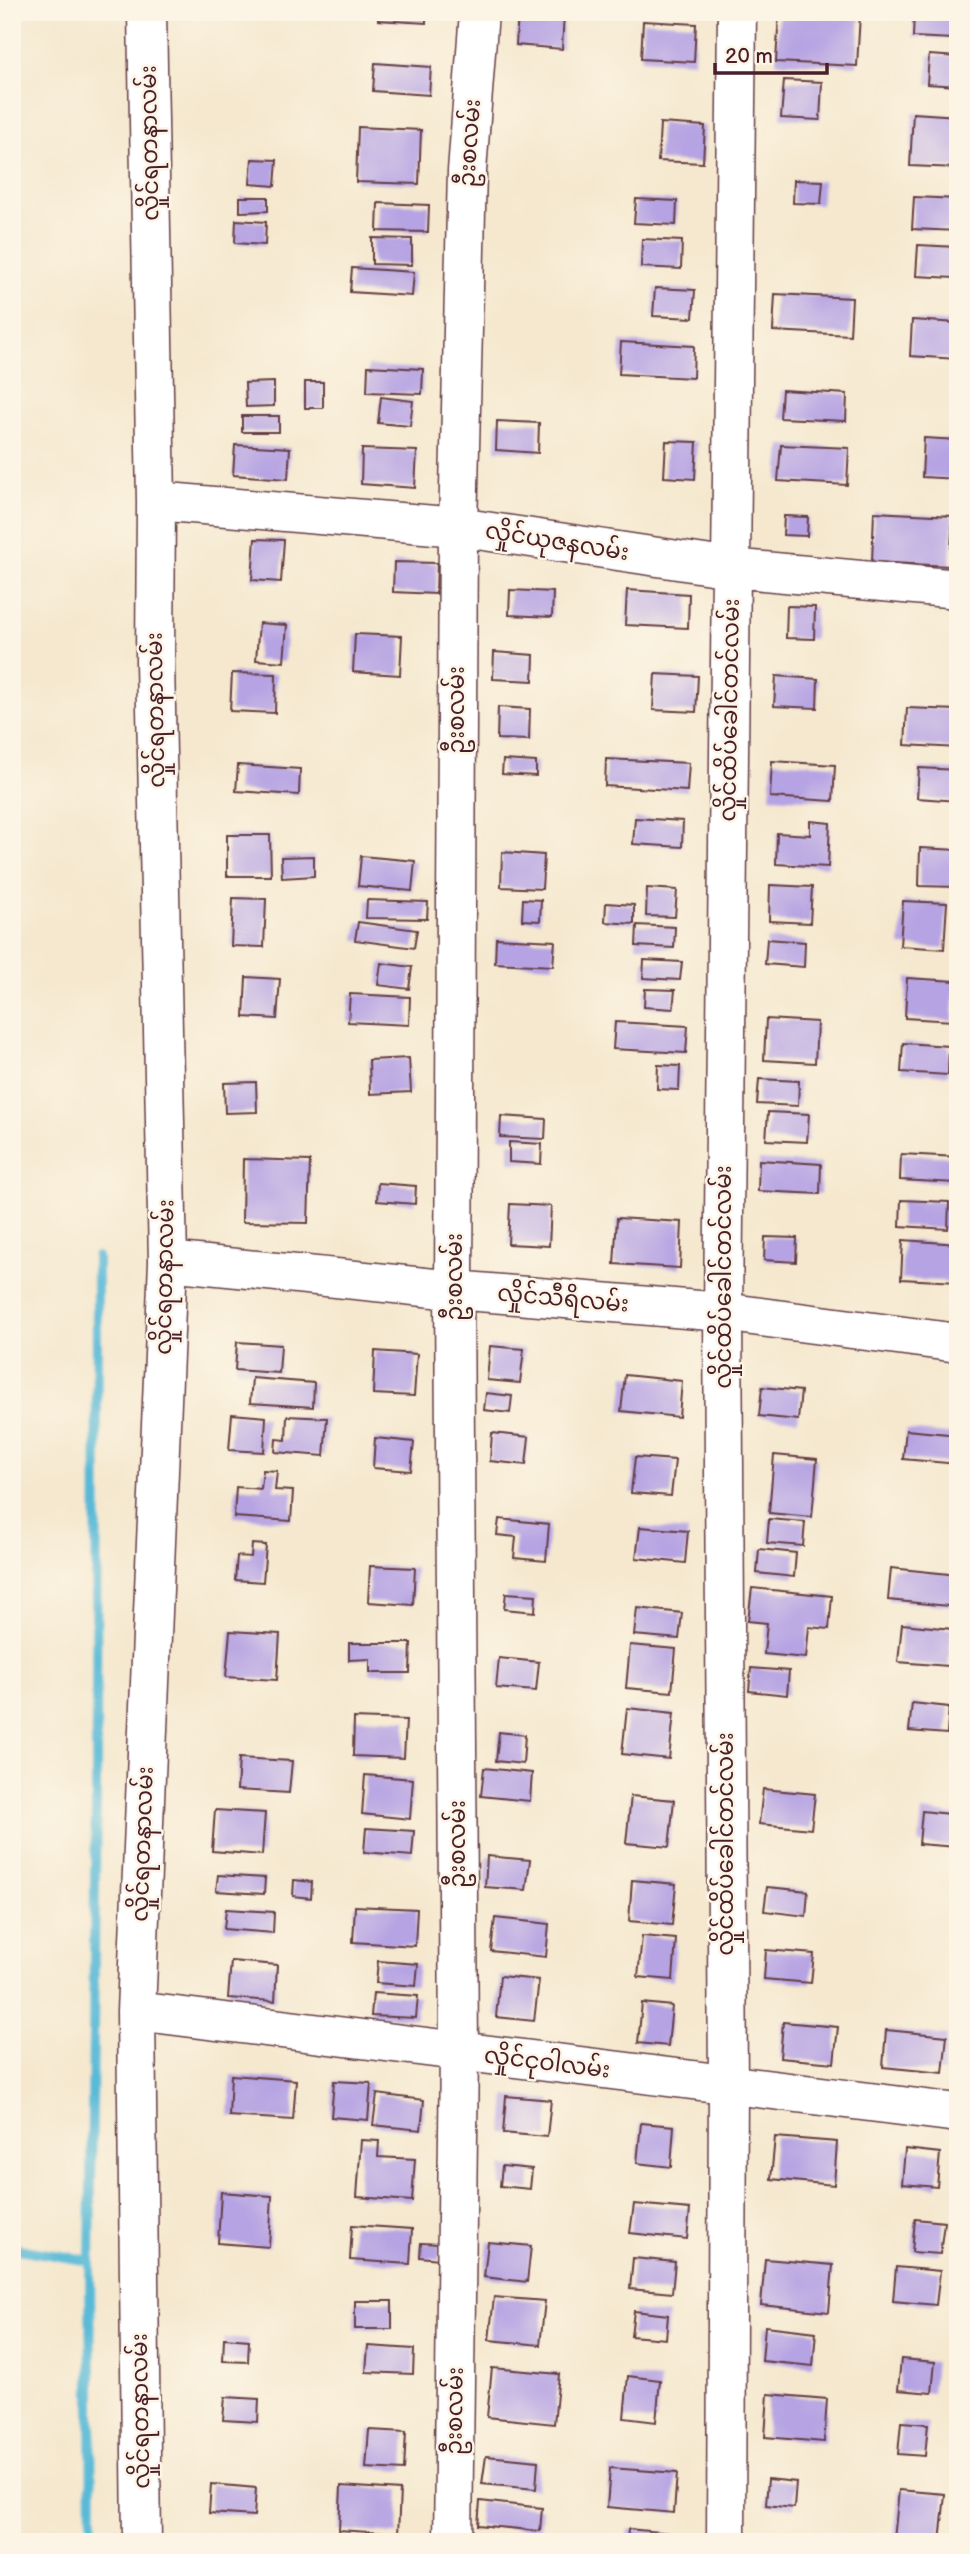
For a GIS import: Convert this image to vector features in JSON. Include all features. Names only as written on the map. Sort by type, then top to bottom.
[{"type":"street","name":"လှိုင်ရတနာလမ်း","points":[[142,2542],[136,2011],[168,1261],[155,662],[156,501],[147,12]]},
{"type":"street","name":"ဦးစလမ်း","points":[[453,2542],[459,2052],[454,1290],[458,527],[467,171],[479,12]]},
{"type":"street","name":"လှိုင်ထိပ်ခေါင်တင်လမ်း","points":[[726,2542],[728,2085],[723,1312],[737,12]]},
{"type":"street","name":"လှိုင်ယုဇနလမ်း","points":[[156,501],[458,527],[731,568],[958,589]]},
{"type":"street","name":"လှိုင်သီရိလမ်း","points":[[168,1261],[454,1290],[723,1312],[958,1343]]},
{"type":"street","name":"လှိုင်ငုဝါလမ်း","points":[[136,2011],[958,2113]]},
{"type":"building","points":[[379,12],[426,12],[426,23],[378,20]]},
{"type":"building","points":[[518,12],[564,12],[562,49],[516,45]]},
{"type":"building","points":[[779,12],[860,14],[857,66],[776,62]]},
{"type":"building","points":[[914,12],[954,12],[953,39],[913,37]]},
{"type":"building","points":[[643,21],[696,24],[694,62],[641,59]]},
{"type":"building","points":[[929,55],[958,57],[958,86],[927,84]]},
{"type":"building","points":[[375,63],[431,67],[429,95],[373,91]]},
{"type":"building","points":[[784,80],[822,82],[820,120],[781,118]]},
{"type":"building","points":[[913,113],[958,116],[958,168],[910,166]]},
{"type":"building","points":[[660,123],[705,126],[703,163],[658,161]]},
{"type":"building","points":[[358,127],[421,130],[419,184],[356,182]]},
{"type":"building","points":[[252,159],[277,160],[275,186],[250,184]]},
{"type":"building","points":[[794,180],[823,181],[821,204],[793,203]]},
{"type":"building","points":[[240,197],[268,197],[268,211],[240,212]]},
{"type":"building","points":[[914,197],[958,199],[958,231],[912,229]]},
{"type":"building","points":[[636,199],[677,201],[676,225],[634,223]]},
{"type":"building","points":[[378,203],[429,205],[428,232],[377,231]]},
{"type":"building","points":[[236,220],[266,222],[265,245],[235,243]]},
{"type":"building","points":[[372,238],[412,239],[412,265],[372,264]]},
{"type":"building","points":[[642,239],[682,241],[681,269],[641,267]]},
{"type":"building","points":[[918,245],[957,247],[955,278],[916,276]]},
{"type":"building","points":[[352,268],[414,272],[412,296],[350,292]]},
{"type":"building","points":[[655,288],[695,290],[693,318],[653,316]]},
{"type":"building","points":[[775,294],[852,298],[850,335],[773,331]]},
{"type":"building","points":[[912,320],[958,323],[958,359],[910,356]]},
{"type":"building","points":[[621,342],[694,346],[693,378],[619,374]]},
{"type":"building","points":[[368,366],[423,369],[422,394],[367,392]]},
{"type":"building","points":[[274,382],[274,406],[246,407],[245,383]]},
{"type":"building","points":[[305,382],[323,382],[323,408],[305,408]]},
{"type":"building","points":[[782,390],[847,394],[846,421],[780,418]]},
{"type":"building","points":[[381,397],[413,401],[410,426],[378,423]]},
{"type":"building","points":[[242,416],[279,416],[279,432],[242,432]]},
{"type":"building","points":[[497,421],[539,423],[538,453],[496,450]]},
{"type":"building","points":[[924,438],[958,440],[958,479],[922,477]]},
{"type":"building","points":[[666,441],[697,442],[695,479],[664,477]]},
{"type":"building","points":[[235,445],[290,448],[288,479],[233,475]]},
{"type":"building","points":[[781,445],[849,448],[847,485],[778,481]]},
{"type":"building","points":[[362,449],[417,451],[415,488],[361,484]]},
{"type":"building","points":[[874,512],[953,516],[950,566],[872,562]]},
{"type":"building","points":[[784,516],[808,517],[807,536],[783,535]]},
{"type":"building","points":[[255,539],[284,540],[281,582],[252,580]]},
{"type":"building","points":[[394,562],[437,563],[436,594],[393,592]]},
{"type":"building","points":[[510,590],[553,592],[552,617],[509,615]]},
{"type":"building","points":[[627,590],[689,594],[688,628],[625,625]]},
{"type":"building","points":[[787,606],[815,607],[814,639],[786,638]]},
{"type":"building","points":[[259,623],[287,625],[284,662],[256,660]]},
{"type":"building","points":[[355,634],[402,636],[400,675],[353,672]]},
{"type":"building","points":[[494,652],[534,655],[533,681],[493,679]]},
{"type":"building","points":[[232,673],[276,674],[275,713],[230,711]]},
{"type":"building","points":[[655,674],[698,676],[696,712],[653,710]]},
{"type":"building","points":[[776,676],[818,679],[817,708],[774,706]]},
{"type":"building","points":[[498,707],[530,709],[529,740],[497,739]]},
{"type":"building","points":[[907,708],[958,710],[958,748],[905,745]]},
{"type":"building","points":[[606,759],[689,763],[687,791],[605,786]]},
{"type":"building","points":[[503,760],[536,762],[536,776],[502,774]]},
{"type":"building","points":[[772,761],[835,765],[833,801],[770,797]]},
{"type":"building","points":[[238,765],[300,769],[299,795],[236,791]]},
{"type":"building","points":[[919,768],[958,770],[958,801],[917,798]]},
{"type":"building","points":[[635,818],[683,821],[682,847],[633,844]]},
{"type":"building","points":[[810,821],[830,823],[828,867],[776,864],[777,833],[810,835]]},
{"type":"building","points":[[227,835],[270,835],[271,876],[227,876]]},
{"type":"building","points":[[920,848],[958,850],[958,887],[919,886]]},
{"type":"building","points":[[502,852],[544,855],[542,889],[501,887]]},
{"type":"building","points":[[314,856],[314,876],[282,878],[281,857]]},
{"type":"building","points":[[361,856],[415,861],[412,891],[358,886]]},
{"type":"building","points":[[770,885],[812,887],[810,923],[769,921]]},
{"type":"building","points":[[647,888],[677,890],[675,917],[646,916]]},
{"type":"building","points":[[233,898],[266,899],[264,947],[231,946]]},
{"type":"building","points":[[523,899],[541,900],[540,921],[522,920]]},
{"type":"building","points":[[367,900],[428,902],[427,919],[366,918]]},
{"type":"building","points":[[903,901],[947,903],[944,949],[900,946]]},
{"type":"building","points":[[606,903],[634,905],[634,924],[605,922]]},
{"type":"building","points":[[358,922],[417,930],[414,948],[355,940]]},
{"type":"building","points":[[637,925],[675,927],[674,948],[636,946]]},
{"type":"building","points":[[496,938],[555,941],[553,966],[495,963]]},
{"type":"building","points":[[767,939],[805,942],[804,967],[765,964]]},
{"type":"building","points":[[644,960],[682,962],[680,980],[643,978]]},
{"type":"building","points":[[381,963],[412,967],[409,989],[378,985]]},
{"type":"building","points":[[246,977],[280,979],[277,1019],[244,1017]]},
{"type":"building","points":[[907,978],[955,981],[953,1021],[905,1018]]},
{"type":"building","points":[[645,989],[675,990],[673,1009],[644,1007]]},
{"type":"building","points":[[350,994],[410,997],[409,1025],[348,1022]]},
{"type":"building","points":[[766,1019],[817,1022],[815,1063],[764,1060]]},
{"type":"building","points":[[615,1022],[688,1026],[686,1053],[613,1049]]},
{"type":"building","points":[[903,1043],[949,1046],[948,1075],[901,1072]]},
{"type":"building","points":[[409,1058],[411,1092],[370,1094],[369,1060]]},
{"type":"building","points":[[658,1065],[680,1066],[679,1090],[657,1089]]},
{"type":"building","points":[[759,1079],[799,1081],[798,1106],[757,1104]]},
{"type":"building","points":[[256,1082],[257,1112],[225,1113],[224,1083]]},
{"type":"building","points":[[768,1112],[809,1114],[807,1142],[766,1140]]},
{"type":"building","points":[[501,1116],[546,1119],[545,1139],[500,1137]]},
{"type":"building","points":[[509,1142],[542,1144],[541,1164],[509,1162]]},
{"type":"building","points":[[901,1154],[958,1157],[957,1183],[900,1180]]},
{"type":"building","points":[[243,1159],[310,1161],[308,1223],[242,1222]]},
{"type":"building","points":[[759,1160],[821,1164],[820,1194],[758,1191]]},
{"type":"building","points":[[378,1183],[416,1186],[415,1204],[377,1201]]},
{"type":"building","points":[[901,1200],[949,1202],[948,1229],[900,1226]]},
{"type":"building","points":[[510,1204],[551,1206],[549,1246],[508,1244]]},
{"type":"building","points":[[617,1218],[682,1222],[680,1268],[614,1264]]},
{"type":"building","points":[[765,1237],[797,1238],[796,1262],[764,1260]]},
{"type":"building","points":[[903,1240],[958,1244],[958,1282],[901,1279]]},
{"type":"building","points":[[237,1342],[281,1345],[279,1373],[235,1370]]},
{"type":"building","points":[[490,1346],[524,1349],[520,1383],[487,1380]]},
{"type":"building","points":[[375,1351],[417,1354],[414,1396],[373,1394]]},
{"type":"building","points":[[625,1375],[682,1381],[679,1417],[621,1411]]},
{"type":"building","points":[[252,1378],[314,1383],[313,1407],[250,1403]]},
{"type":"building","points":[[762,1387],[801,1391],[798,1420],[759,1416]]},
{"type":"building","points":[[486,1393],[512,1396],[510,1413],[484,1410]]},
{"type":"building","points":[[232,1414],[266,1417],[264,1452],[229,1450]]},
{"type":"building","points":[[287,1416],[327,1418],[324,1456],[275,1452],[276,1439],[286,1440]]},
{"type":"building","points":[[906,1430],[958,1435],[958,1464],[903,1459]]},
{"type":"building","points":[[492,1433],[529,1437],[526,1465],[490,1461]]},
{"type":"building","points":[[375,1438],[414,1442],[411,1471],[373,1468]]},
{"type":"building","points":[[774,1455],[817,1459],[812,1517],[769,1513]]},
{"type":"building","points":[[635,1457],[675,1460],[671,1496],[631,1493]]},
{"type":"building","points":[[263,1470],[277,1471],[275,1490],[293,1491],[291,1521],[234,1517],[236,1487],[261,1489]]},
{"type":"building","points":[[499,1519],[549,1524],[546,1561],[514,1558],[516,1537],[497,1535]]},
{"type":"building","points":[[769,1519],[805,1522],[803,1546],[767,1543]]},
{"type":"building","points":[[640,1527],[688,1531],[685,1563],[636,1558]]},
{"type":"building","points":[[252,1544],[266,1545],[263,1582],[235,1580],[237,1556],[251,1557]]},
{"type":"building","points":[[759,1549],[796,1553],[794,1577],[757,1573]]},
{"type":"building","points":[[370,1566],[415,1568],[413,1605],[368,1602]]},
{"type":"building","points":[[891,1568],[958,1575],[958,1607],[888,1600]]},
{"type":"building","points":[[752,1588],[832,1596],[829,1629],[809,1627],[806,1658],[764,1654],[767,1623],[748,1621]]},
{"type":"building","points":[[506,1593],[536,1595],[535,1612],[504,1609]]},
{"type":"building","points":[[637,1608],[682,1613],[679,1639],[634,1635]]},
{"type":"building","points":[[902,1624],[952,1629],[948,1666],[898,1662]]},
{"type":"building","points":[[230,1631],[280,1634],[277,1680],[226,1677]]},
{"type":"building","points":[[349,1643],[411,1643],[410,1673],[370,1673],[370,1659],[349,1660]]},
{"type":"building","points":[[630,1645],[676,1649],[672,1692],[626,1688]]},
{"type":"building","points":[[499,1658],[539,1662],[536,1691],[496,1688]]},
{"type":"building","points":[[751,1668],[789,1671],[787,1695],[749,1691]]},
{"type":"building","points":[[912,1703],[949,1707],[947,1734],[909,1731]]},
{"type":"building","points":[[627,1708],[674,1713],[669,1759],[622,1754]]},
{"type":"building","points":[[354,1718],[406,1720],[404,1758],[353,1756]]},
{"type":"building","points":[[499,1732],[525,1735],[523,1764],[496,1761]]},
{"type":"building","points":[[239,1758],[292,1761],[289,1793],[237,1790]]},
{"type":"building","points":[[484,1768],[532,1773],[530,1801],[481,1796]]},
{"type":"building","points":[[365,1775],[413,1779],[410,1819],[362,1814]]},
{"type":"building","points":[[763,1789],[815,1794],[811,1829],[759,1824]]},
{"type":"building","points":[[631,1796],[674,1800],[669,1847],[626,1843]]},
{"type":"building","points":[[215,1810],[265,1813],[262,1855],[212,1851]]},
{"type":"building","points":[[922,1811],[958,1815],[956,1847],[919,1844]]},
{"type":"building","points":[[366,1828],[414,1831],[412,1856],[364,1852]]},
{"type":"building","points":[[487,1856],[530,1860],[526,1890],[485,1887]]},
{"type":"building","points":[[218,1875],[265,1878],[264,1894],[216,1891]]},
{"type":"building","points":[[294,1880],[312,1882],[311,1898],[293,1896]]},
{"type":"building","points":[[632,1880],[676,1884],[672,1925],[629,1921]]},
{"type":"building","points":[[767,1887],[808,1891],[806,1916],[764,1911]]},
{"type":"building","points":[[355,1906],[417,1909],[415,1946],[353,1942]]},
{"type":"building","points":[[226,1909],[274,1912],[273,1933],[224,1929]]},
{"type":"building","points":[[495,1918],[549,1924],[546,1957],[491,1951]]},
{"type":"building","points":[[642,1936],[676,1939],[673,1980],[638,1977]]},
{"type":"building","points":[[766,1950],[814,1954],[811,1983],[764,1979]]},
{"type":"building","points":[[231,1961],[277,1965],[275,2001],[228,1998]]},
{"type":"building","points":[[378,1961],[418,1964],[416,1986],[376,1983]]},
{"type":"building","points":[[500,1976],[539,1980],[534,2021],[496,2017]]},
{"type":"building","points":[[373,1993],[418,1996],[416,2018],[371,2016]]},
{"type":"building","points":[[642,2003],[672,2006],[668,2046],[638,2043]]},
{"type":"building","points":[[783,2022],[838,2027],[834,2063],[780,2058]]},
{"type":"building","points":[[886,2030],[947,2036],[943,2073],[883,2067]]},
{"type":"building","points":[[231,2075],[296,2080],[293,2120],[229,2116]]},
{"type":"building","points":[[334,2081],[371,2083],[368,2120],[331,2117]]},
{"type":"building","points":[[377,2094],[424,2100],[421,2130],[373,2125]]},
{"type":"building","points":[[506,2096],[551,2100],[547,2137],[503,2133]]},
{"type":"building","points":[[641,2123],[674,2126],[671,2167],[637,2163]]},
{"type":"building","points":[[775,2137],[837,2142],[834,2185],[771,2179]]},
{"type":"building","points":[[361,2140],[379,2141],[378,2157],[415,2159],[412,2201],[357,2197]]},
{"type":"building","points":[[905,2149],[940,2153],[937,2187],[902,2184]]},
{"type":"building","points":[[502,2166],[532,2169],[530,2189],[500,2186]]},
{"type":"building","points":[[221,2192],[272,2196],[269,2247],[218,2243]]},
{"type":"building","points":[[634,2204],[690,2209],[687,2239],[630,2233]]},
{"type":"building","points":[[915,2219],[944,2222],[940,2254],[912,2252]]},
{"type":"building","points":[[352,2225],[412,2229],[410,2264],[350,2260]]},
{"type":"building","points":[[488,2242],[531,2246],[527,2282],[484,2277]]},
{"type":"building","points":[[421,2243],[440,2244],[439,2259],[420,2257]]},
{"type":"building","points":[[633,2258],[675,2262],[672,2293],[630,2289]]},
{"type":"building","points":[[765,2259],[833,2265],[829,2312],[761,2305]]},
{"type":"building","points":[[896,2267],[940,2271],[936,2305],[893,2301]]},
{"type":"building","points":[[494,2297],[545,2301],[540,2345],[489,2340]]},
{"type":"building","points":[[355,2301],[392,2301],[392,2329],[355,2329]]},
{"type":"building","points":[[634,2311],[668,2315],[666,2339],[631,2336]]},
{"type":"building","points":[[765,2326],[816,2332],[813,2366],[762,2361]]},
{"type":"building","points":[[224,2338],[249,2340],[248,2362],[223,2361]]},
{"type":"building","points":[[368,2346],[414,2349],[413,2374],[366,2372]]},
{"type":"building","points":[[901,2359],[935,2362],[932,2393],[898,2390]]},
{"type":"building","points":[[492,2368],[559,2374],[554,2424],[487,2417]]},
{"type":"building","points":[[628,2376],[660,2380],[656,2422],[624,2418]]},
{"type":"building","points":[[768,2394],[827,2399],[824,2442],[765,2437]]},
{"type":"building","points":[[225,2397],[259,2399],[258,2422],[223,2420]]},
{"type":"building","points":[[901,2422],[928,2424],[925,2456],[898,2454]]},
{"type":"building","points":[[369,2430],[406,2432],[404,2470],[366,2468]]},
{"type":"building","points":[[486,2456],[538,2461],[536,2489],[482,2484]]},
{"type":"building","points":[[610,2468],[677,2473],[674,2513],[607,2507]]},
{"type":"building","points":[[768,2479],[796,2482],[794,2508],[766,2505]]},
{"type":"building","points":[[211,2484],[256,2488],[254,2516],[209,2513]]},
{"type":"building","points":[[341,2486],[400,2490],[398,2534],[339,2530]]},
{"type":"building","points":[[899,2490],[945,2494],[940,2542],[894,2540]]},
{"type":"building","points":[[480,2501],[542,2508],[540,2531],[478,2525]]},
{"type":"building","points":[[628,2529],[668,2533],[667,2542],[627,2542]]},
{"type":"waterway","points":[[92,2542],[90,2261],[96,1803],[97,1257]]},
{"type":"waterway","points":[[12,2248],[90,2261]]}]
